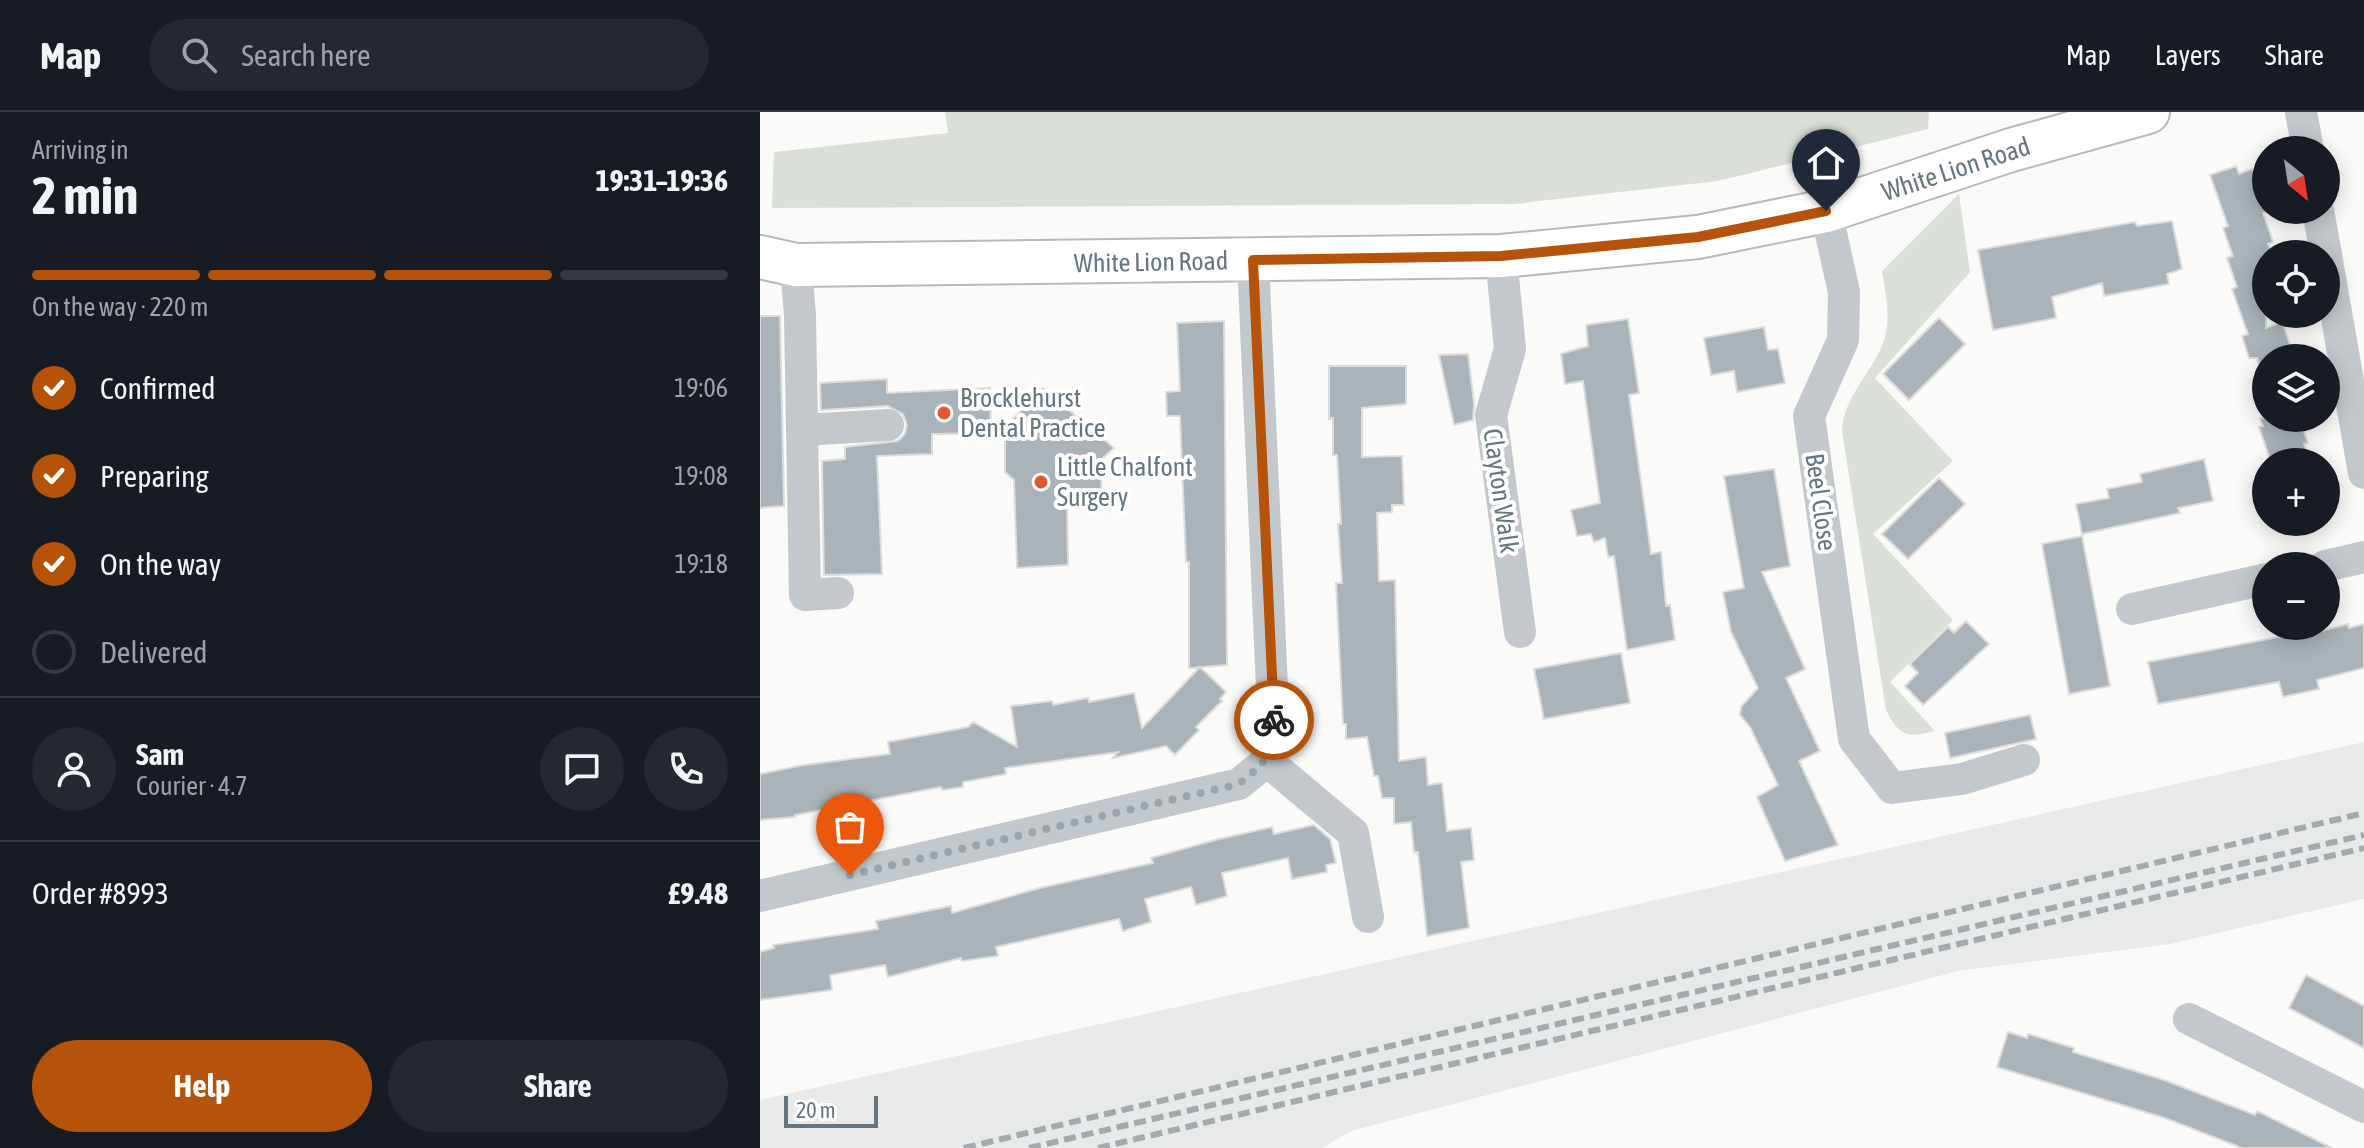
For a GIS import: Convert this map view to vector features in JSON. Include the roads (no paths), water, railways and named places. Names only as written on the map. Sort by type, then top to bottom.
[{"type":"main road","name":"White Lion Road","points":[[778,261],[1501,256],[1698,237],[1826,211],[2011,150],[2148,112]]},
{"type":"street","points":[[2301,112],[2305,136]]},
{"type":"street","name":"Beel Close","points":[[1826,211],[1844,292],[1843,340],[1809,416],[1854,739],[1892,788],[1962,779],[2024,760]]},
{"type":"street","name":"Clayton Walk","points":[[1501,256],[1510,349],[1491,415],[1520,632]]},
{"type":"street","points":[[760,896],[1239,784],[1267,761],[1274,733],[1253,260]]},
{"type":"street","points":[[778,261],[799,284],[805,595],[838,593]]},
{"type":"street","points":[[2339,328],[2364,473]]},
{"type":"street","points":[[802,430],[888,425]]},
{"type":"street","points":[[2340,563],[2364,557]]},
{"type":"street","points":[[2132,609],[2252,582]]},
{"type":"street","points":[[1267,761],[1353,833],[1368,917]]},
{"type":"street","points":[[2189,1019],[2364,1107]]},
{"type":"railway","points":[[964,1148],[2364,813]]},
{"type":"railway","points":[[1029,1148],[2364,835]]},
{"type":"railway","points":[[1098,1148],[2364,848]]},
{"type":"place","name":"Brocklehurst Dental Practice","points":[[944,413]]},
{"type":"place","name":"Little Chalfont Surgery","points":[[1041,482]]}]
